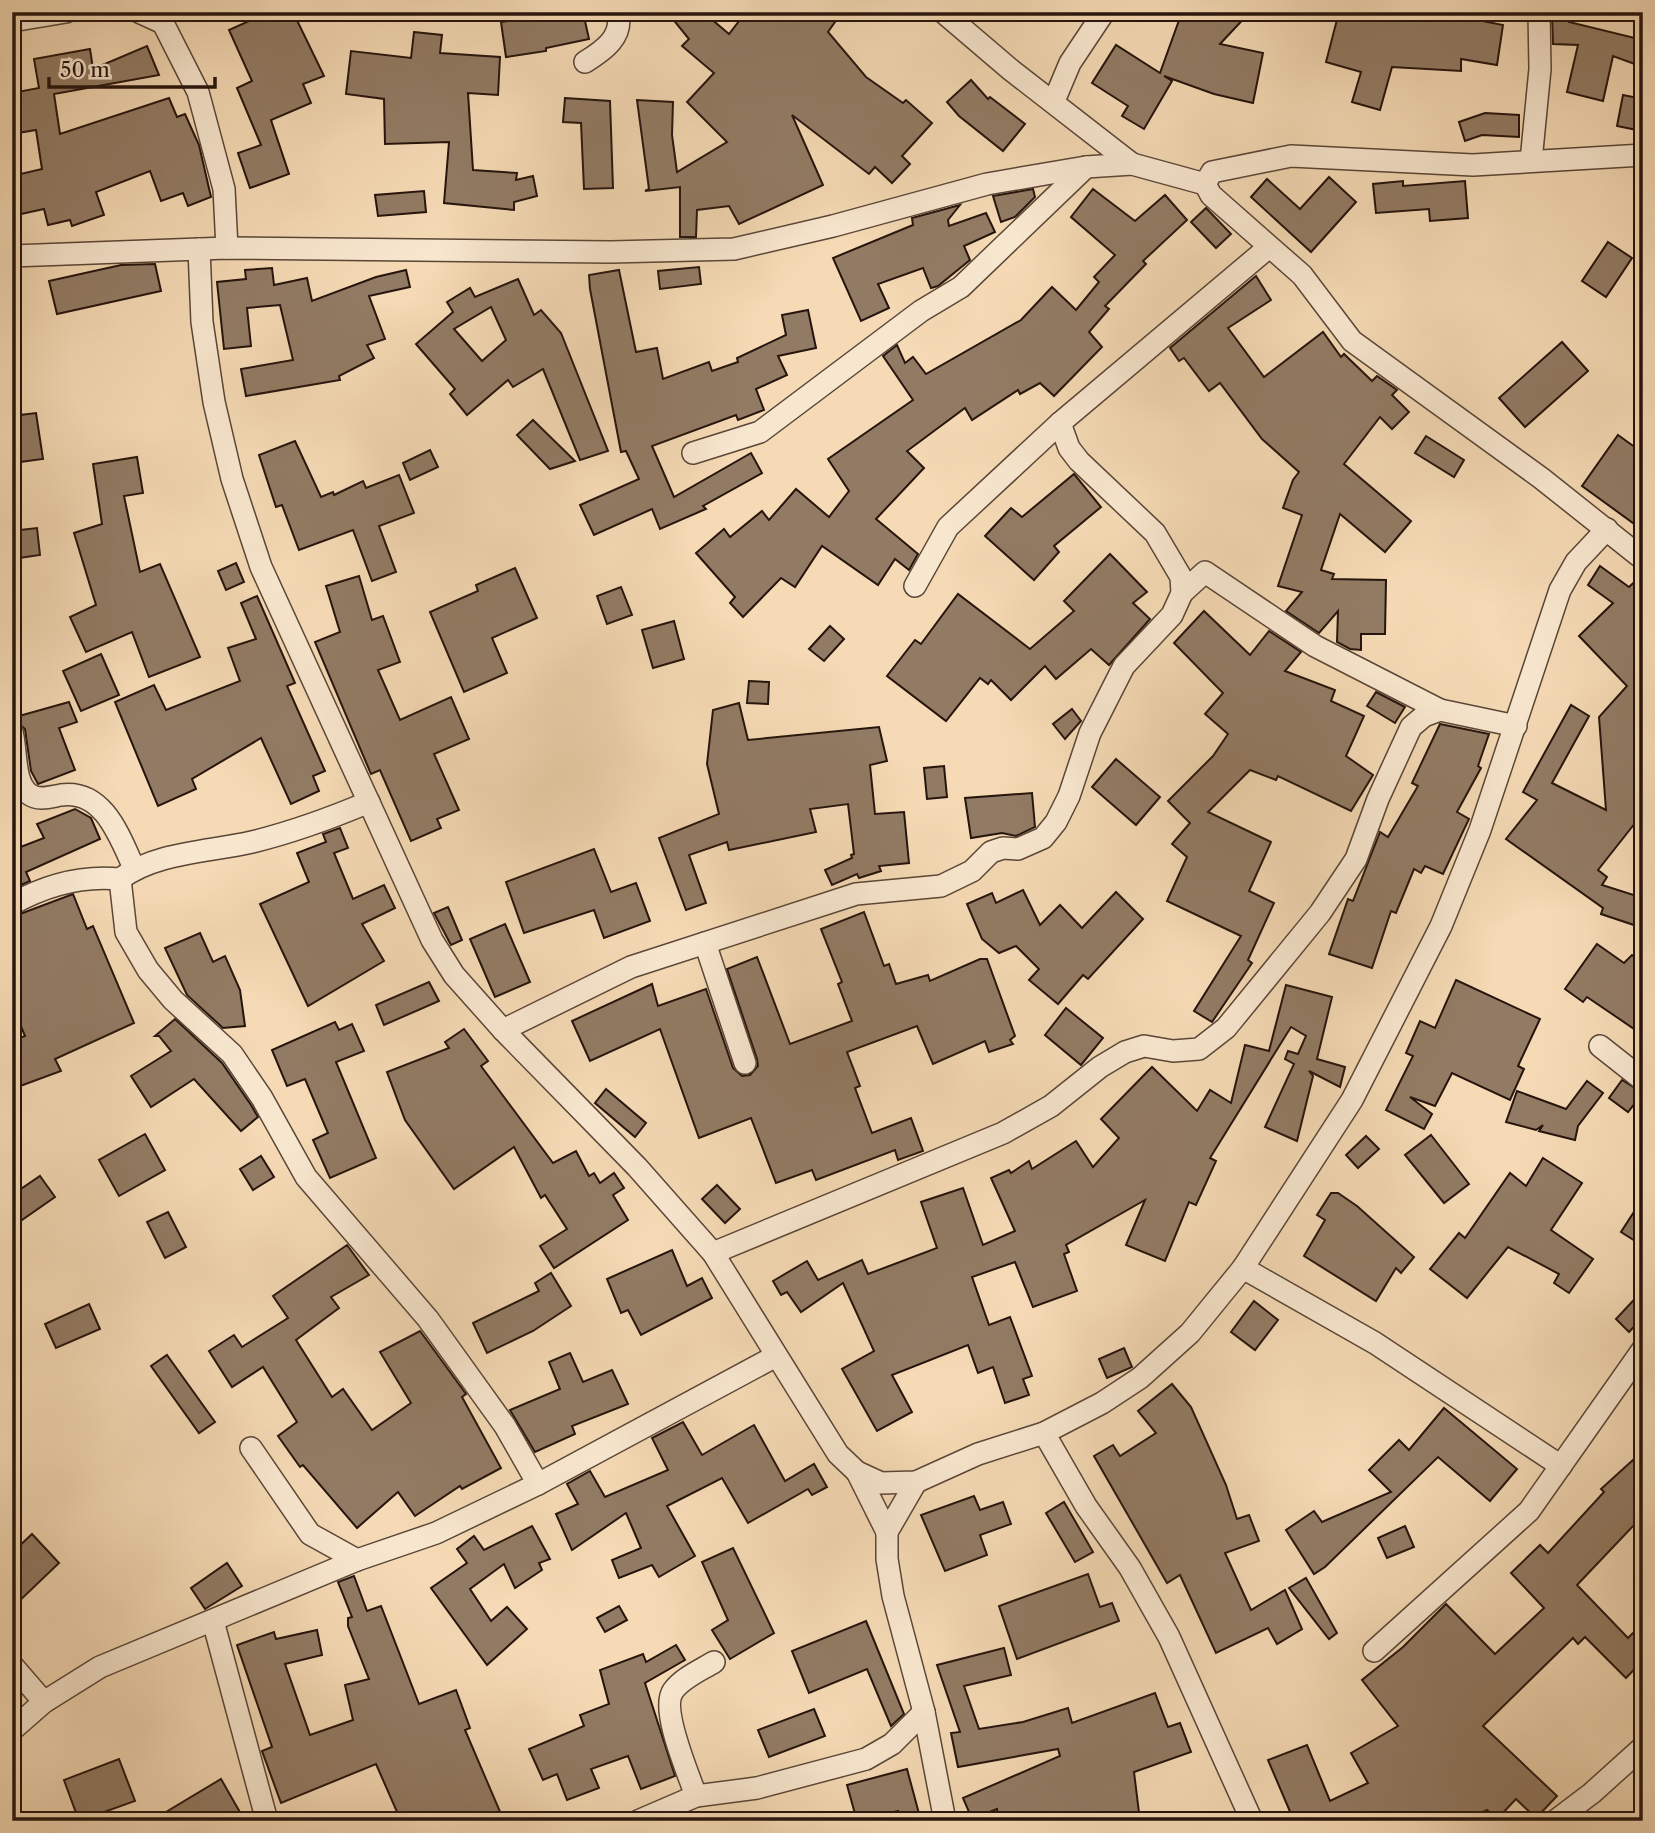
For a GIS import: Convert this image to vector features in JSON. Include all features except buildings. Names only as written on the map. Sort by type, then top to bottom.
[{"type":"street","points":[[12,21],[66,12]]},
{"type":"street","points":[[139,12],[163,23],[198,92],[224,189],[227,248]]},
{"type":"street","points":[[584,62],[612,42],[620,20],[617,12]]},
{"type":"street","points":[[943,12],[1011,70],[1132,164]]},
{"type":"street","points":[[1054,101],[1070,63],[1104,12]]},
{"type":"street","points":[[1531,161],[1539,69],[1539,12]]},
{"type":"street","points":[[1205,184],[1212,172],[1291,156],[1473,165],[1643,155]]},
{"type":"street","points":[[12,256],[227,248],[611,252],[734,249],[833,226],[987,184],[1086,167],[1132,164],[1205,184],[1211,195],[1302,275],[1352,341],[1607,529],[1643,559]]},
{"type":"street","points":[[693,453],[760,432],[912,317],[961,286],[1086,167]]},
{"type":"street","points":[[915,586],[948,527],[1060,423],[1269,247]]},
{"type":"street","points":[[199,249],[202,322],[214,402],[232,480],[261,567],[432,940],[454,975],[503,1030],[637,1167],[713,1253],[838,1454],[857,1472],[881,1483],[916,1482],[978,1454],[1044,1433],[1102,1403],[1140,1378],[1190,1333],[1243,1268],[1352,1100],[1441,926],[1516,726],[1544,631],[1560,590],[1576,562],[1607,529]]},
{"type":"street","points":[[1060,423],[1069,447],[1079,461],[1155,533],[1181,578],[1182,593]]},
{"type":"street","points":[[503,1030],[631,967],[856,894],[942,886],[972,871],[991,852],[1003,848],[1018,849],[1043,838],[1056,822],[1069,796],[1090,733],[1124,666],[1172,615],[1182,593],[1205,572],[1315,646],[1440,710],[1516,726]]},
{"type":"street","points":[[713,1253],[1003,1133],[1051,1106],[1125,1052],[1144,1046],[1173,1051],[1199,1049],[1226,1028],[1320,913],[1356,859],[1378,799],[1411,727],[1424,716],[1440,710]]},
{"type":"street","points":[[12,732],[20,781],[29,794],[41,799],[75,793],[94,799],[110,821],[127,874],[126,932],[148,970],[173,1000],[232,1054],[262,1098],[306,1177],[428,1319],[505,1426],[538,1484]]},
{"type":"street","points":[[12,904],[35,891],[66,882],[127,874],[314,825],[369,802]]},
{"type":"street","points":[[705,943],[745,1063]]},
{"type":"street","points":[[1600,1046],[1643,1080]]},
{"type":"street","points":[[1243,1268],[1375,1343],[1561,1466]]},
{"type":"street","points":[[1374,1651],[1529,1511],[1643,1349]]},
{"type":"street","points":[[12,1730],[44,1702],[100,1667],[357,1560],[436,1532],[538,1484],[776,1356]]},
{"type":"street","points":[[1044,1433],[1086,1506],[1129,1568],[1168,1637],[1252,1821]]},
{"type":"street","points":[[251,1448],[310,1534],[357,1560]]},
{"type":"street","points":[[857,1472],[887,1532],[893,1596],[924,1712],[945,1821]]},
{"type":"street","points":[[887,1532],[916,1482]]},
{"type":"street","points":[[214,1621],[267,1821]]},
{"type":"street","points":[[696,1796],[671,1721],[670,1701],[677,1686],[714,1662]]},
{"type":"street","points":[[12,1665],[44,1702]]},
{"type":"street","points":[[638,1821],[696,1796],[757,1788],[866,1759],[892,1744],[924,1712]]},
{"type":"street","points":[[1555,1821],[1592,1793],[1643,1747]]}]
